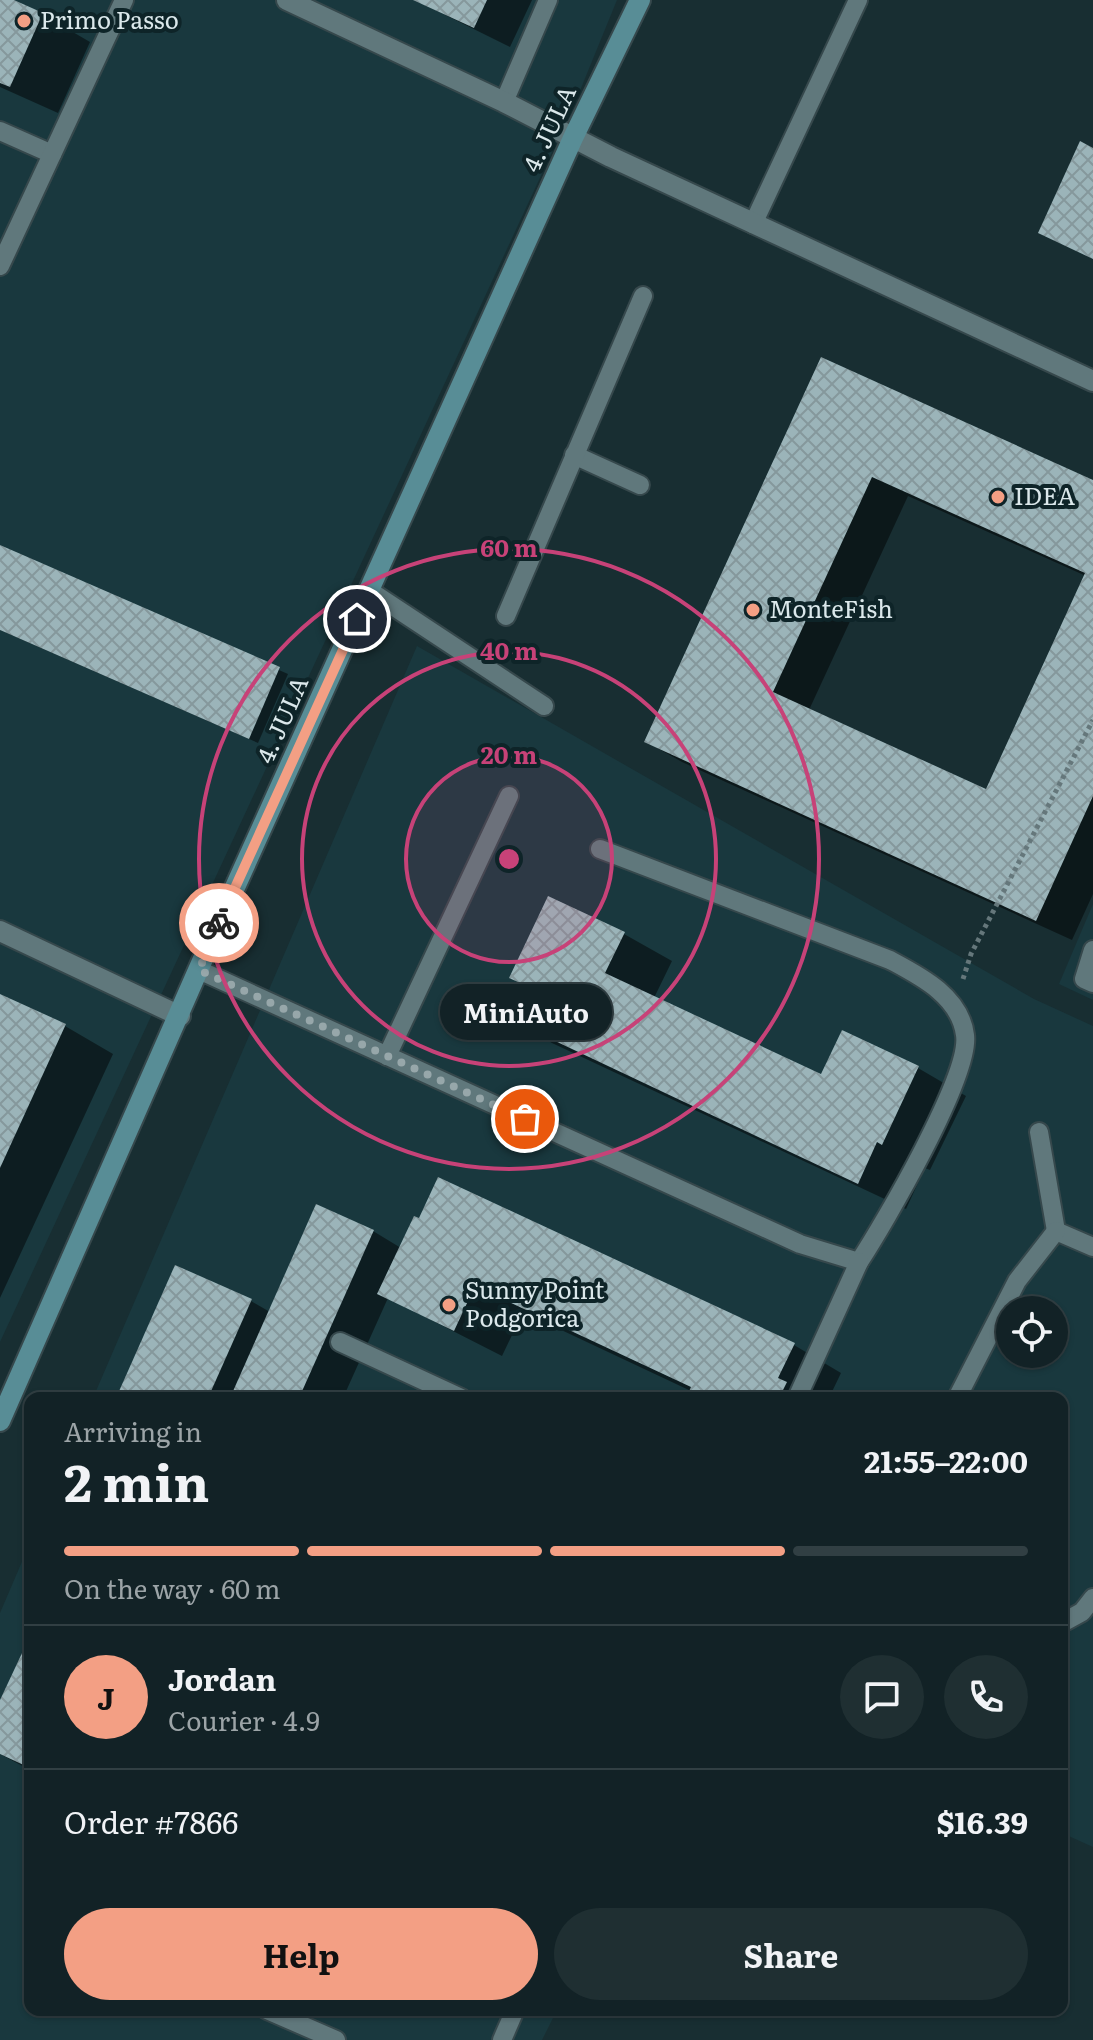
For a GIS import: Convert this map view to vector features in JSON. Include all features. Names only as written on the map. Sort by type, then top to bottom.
[{"type":"main road","name":"4. JULA","points":[[0,1421],[573,138],[640,0]]},
{"type":"street","points":[[287,0],[753,224],[1093,381]]},
{"type":"street","points":[[0,931],[180,1016]]},
{"type":"lane","points":[[0,266],[7,232],[52,154],[124,0]]},
{"type":"lane","points":[[504,102],[548,0]]},
{"type":"lane","points":[[753,224],[858,0]]},
{"type":"lane","points":[[0,131],[52,154]]},
{"type":"lane","points":[[506,616],[643,296]]},
{"type":"lane","points":[[574,455],[640,485]]},
{"type":"lane","points":[[370,591],[544,706]]},
{"type":"lane","points":[[387,1056],[509,796]]},
{"type":"lane","points":[[600,849],[890,960],[926,979],[955,1007],[966,1035],[961,1066],[898,1202],[859,1262],[800,1392]]},
{"type":"lane","points":[[1093,950],[1084,979],[1093,983]]},
{"type":"lane","points":[[199,970],[800,1244],[859,1262]]},
{"type":"lane","points":[[960,1392],[1017,1281],[1056,1231],[1039,1132]]},
{"type":"lane","points":[[1056,1231],[1093,1247]]},
{"type":"lane","points":[[340,1342],[448,1392]]},
{"type":"lane","points":[[1068,1620],[1082,1612],[1093,1598]]},
{"type":"lane","points":[[281,2016],[336,2040]]},
{"type":"lane","points":[[502,2040],[512,2016]]},
{"type":"path","points":[[955,1007],[971,954],[1093,720]]},
{"type":"shaded area","points":[[0,0],[617,0],[577,98],[0,1342]]},
{"type":"shaded area","points":[[417,646],[1034,999],[1093,1026],[1093,1847],[1068,1836],[1068,1392],[96,1392]]},
{"type":"shaded area","points":[[1093,904],[1093,1000],[1059,984]]},
{"type":"shaded area","points":[[24,1557],[24,2016],[554,2016],[542,2040],[0,2040],[0,1613]]},
{"type":"building","points":[[0,0],[14,0],[43,13],[10,87],[0,83]]},
{"type":"building","points":[[413,0],[487,0],[474,28]]},
{"type":"building","points":[[1080,141],[1093,148],[1093,259],[1038,233]]},
{"type":"building","points":[[821,357],[1093,480],[1093,796],[1036,921],[644,742]],"holes":[[[872,477],[1085,573],[986,789],[773,692]]]},
{"type":"building","points":[[0,545],[280,667],[249,739],[0,630]]},
{"type":"building","points":[[548,896],[625,932],[605,973],[821,1074],[842,1030],[919,1066],[882,1145],[877,1142],[858,1184],[502,1016],[518,982],[509,978]]},
{"type":"building","points":[[0,994],[66,1024],[0,1168]]},
{"type":"building","points":[[438,1177],[795,1343],[778,1378],[787,1382],[782,1392],[689,1392],[691,1387],[475,1286],[454,1331],[377,1294],[414,1216],[419,1218]]},
{"type":"building","points":[[316,1204],[374,1230],[302,1392],[233,1392]]},
{"type":"building","points":[[175,1265],[252,1299],[211,1392],[119,1392]]},
{"type":"building","points":[[24,1649],[24,1765],[0,1754],[0,1700]]},
{"type":"way so far","points":[[219,923],[199,970],[525,1119]]},
{"type":"place","name":"Primo Passo","points":[[24,21]]},
{"type":"place","name":"IDEA","points":[[998,497]]},
{"type":"place","name":"MonteFish","points":[[753,610]]},
{"type":"place","name":"MiniAuto","points":[[525,1119]]},
{"type":"place","name":"Sunny Point Podgorica","points":[[449,1305]]},
{"type":"route","points":[[219,923],[357,619]]}]
